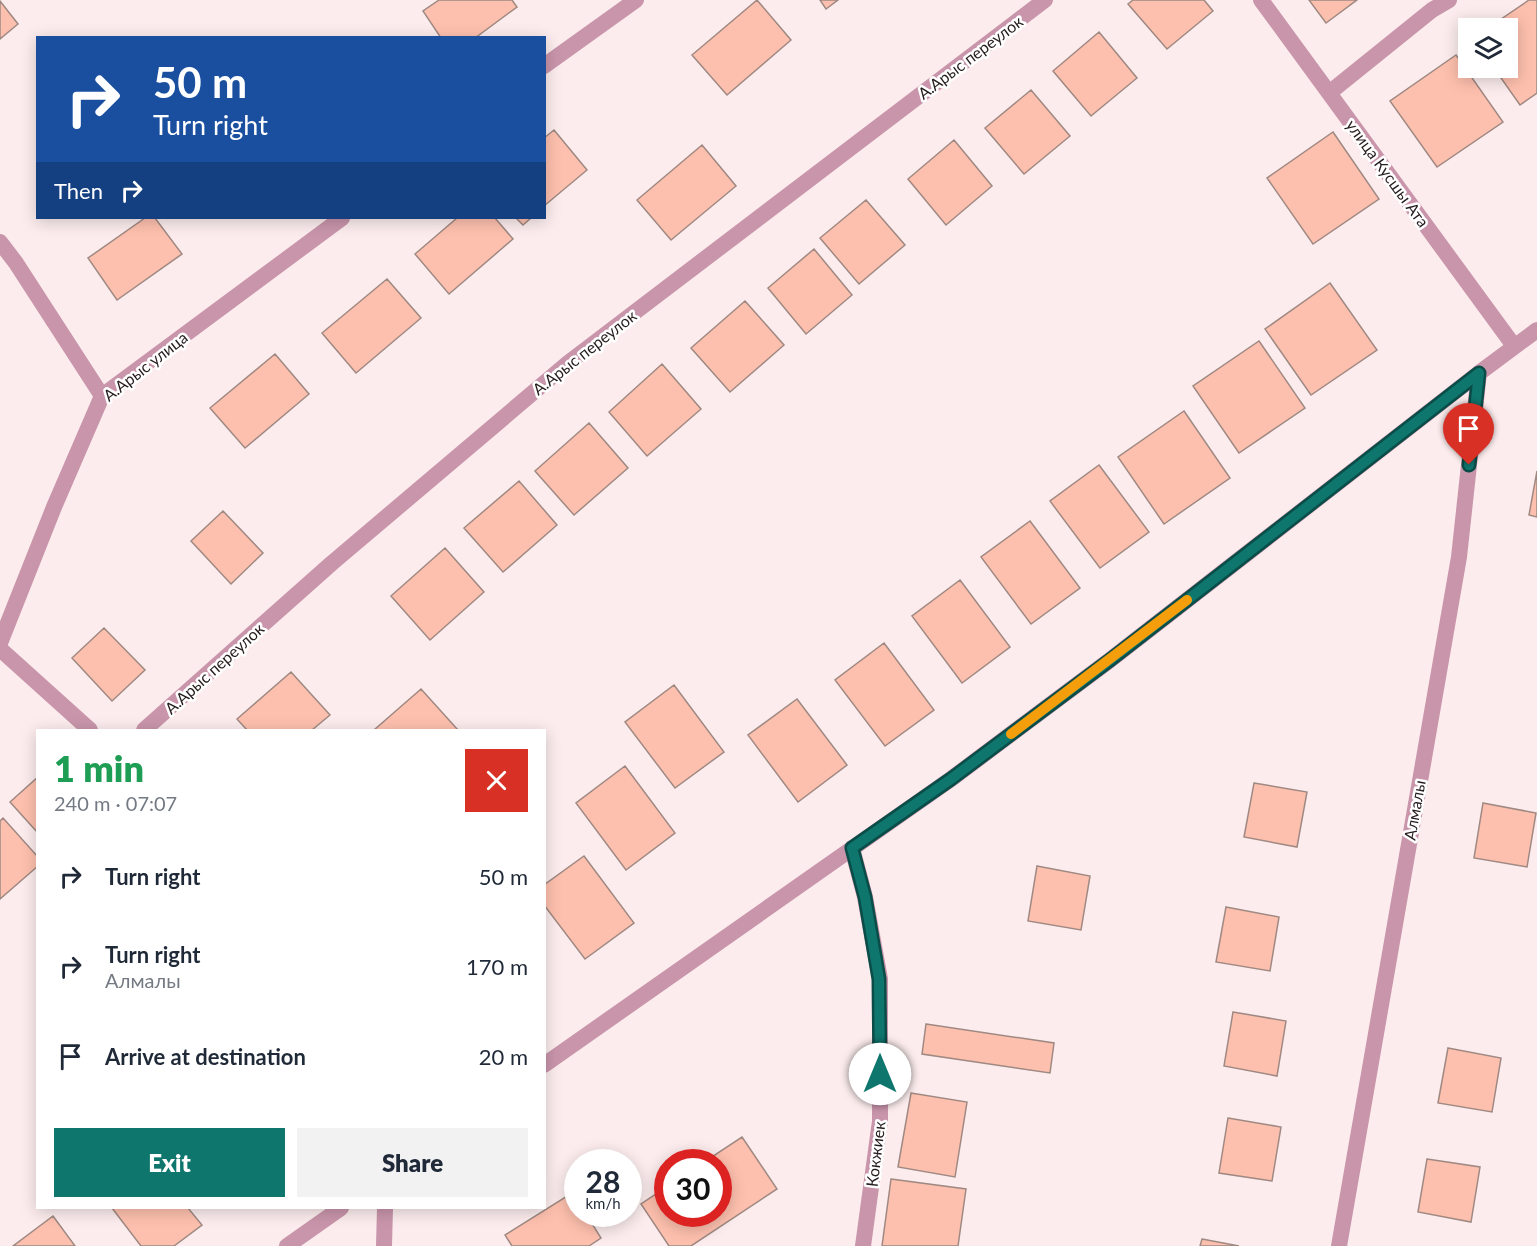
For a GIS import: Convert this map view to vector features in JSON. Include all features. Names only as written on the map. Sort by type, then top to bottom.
[{"type":"street","points":[[546,65],[636,0]]},
{"type":"street","name":"А.Арыс переулок","points":[[145,729],[332,563],[568,363],[1045,0]]},
{"type":"street","name":"улица Кусшы Ата","points":[[1261,0],[1514,346]]},
{"type":"street","points":[[1329,93],[1432,10],[1449,0]]},
{"type":"street","name":"А.Арыс улица","points":[[0,643],[54,507],[102,396],[341,219]]},
{"type":"street","points":[[0,242],[102,396]]},
{"type":"street","points":[[546,1064],[951,779],[1110,660],[1537,330]]},
{"type":"street","name":"Алмалы","points":[[1339,1246],[1459,556],[1479,373]]},
{"type":"street","points":[[0,649],[89,729]]},
{"type":"street","name":"Кокжиек","points":[[852,848],[865,897],[879,979],[880,1121],[863,1246]]},
{"type":"street","points":[[287,1246],[340,1209]]},
{"type":"street","points":[[384,1246],[385,1209]]},
{"type":"building","points":[[439,0],[512,0],[517,7],[478,36],[440,36],[423,11]]},
{"type":"building","points":[[757,0],[791,40],[727,95],[692,55]]},
{"type":"building","points":[[820,0],[838,0],[826,9]]},
{"type":"building","points":[[1133,0],[1204,0],[1213,11],[1167,49],[1128,4]]},
{"type":"building","points":[[1309,0],[1357,0],[1326,23]]},
{"type":"building","points":[[1529,0],[1537,0],[1537,93],[1520,105],[1501,78],[1518,78],[1518,18],[1503,18]]},
{"type":"building","points":[[0,1],[18,24],[0,39]]},
{"type":"building","points":[[1099,32],[1137,78],[1091,116],[1053,71]]},
{"type":"building","points":[[1456,55],[1458,78],[1472,78],[1503,122],[1437,167],[1390,101]]},
{"type":"building","points":[[1031,90],[1070,136],[1024,174],[985,128]]},
{"type":"building","points":[[554,130],[587,170],[546,204],[546,136]]},
{"type":"building","points":[[1333,132],[1379,199],[1313,244],[1267,178]]},
{"type":"building","points":[[954,140],[992,186],[946,225],[908,179]]},
{"type":"building","points":[[702,145],[736,186],[671,240],[637,200]]},
{"type":"building","points":[[866,200],[905,245],[859,284],[820,238]]},
{"type":"building","points":[[144,219],[156,219],[182,254],[117,300],[88,258]]},
{"type":"building","points":[[456,219],[496,219],[513,239],[449,294],[415,254]]},
{"type":"building","points":[[517,219],[530,219],[523,225]]},
{"type":"building","points":[[814,249],[852,295],[806,334],[768,288]]},
{"type":"building","points":[[387,279],[421,318],[356,373],[322,333]]},
{"type":"building","points":[[1330,283],[1377,350],[1311,395],[1265,329]]},
{"type":"building","points":[[745,301],[784,345],[730,392],[691,348]]},
{"type":"building","points":[[1259,341],[1305,408],[1239,453],[1193,386]]},
{"type":"building","points":[[275,354],[309,394],[245,448],[210,408]]},
{"type":"building","points":[[662,364],[701,409],[647,456],[609,412]]},
{"type":"building","points":[[1184,411],[1230,478],[1164,524],[1118,457]]},
{"type":"building","points":[[589,423],[628,468],[574,515],[535,471]]},
{"type":"building","points":[[1099,465],[1149,532],[1100,568],[1050,501]]},
{"type":"building","points":[[1537,471],[1537,517],[1529,515]]},
{"type":"building","points":[[519,481],[557,525],[503,572],[464,528]]},
{"type":"building","points":[[223,511],[263,553],[231,584],[191,541]]},
{"type":"building","points":[[1030,521],[1080,588],[1031,624],[981,557]]},
{"type":"building","points":[[445,548],[484,592],[430,640],[391,596]]},
{"type":"building","points":[[960,580],[1010,647],[962,683],[912,616]]},
{"type":"building","points":[[104,628],[145,670],[112,701],[72,658]]},
{"type":"building","points":[[884,643],[934,710],[885,746],[835,680]]},
{"type":"building","points":[[291,672],[330,715],[313,729],[246,729],[237,719]]},
{"type":"building","points":[[674,685],[724,752],[675,788],[625,722]]},
{"type":"building","points":[[421,689],[457,729],[375,729]]},
{"type":"building","points":[[797,699],[847,765],[798,802],[748,735]]},
{"type":"building","points":[[625,766],[675,833],[626,870],[576,803]]},
{"type":"building","points":[[36,779],[36,831],[10,802]]},
{"type":"building","points":[[1254,783],[1307,792],[1297,847],[1244,837]]},
{"type":"building","points":[[1483,803],[1536,813],[1527,867],[1474,858]]},
{"type":"building","points":[[3,818],[36,855],[36,868],[0,899],[0,821]]},
{"type":"building","points":[[584,856],[634,923],[585,959],[546,908],[546,884]]},
{"type":"building","points":[[1037,866],[1090,876],[1081,930],[1028,921]]},
{"type":"building","points":[[1226,907],[1279,917],[1270,971],[1216,962]]},
{"type":"building","points":[[1233,1012],[1286,1021],[1277,1076],[1224,1066]]},
{"type":"building","points":[[926,1024],[1054,1043],[1050,1073],[922,1054]]},
{"type":"building","points":[[1448,1048],[1501,1058],[1492,1112],[1438,1103]]},
{"type":"building","points":[[911,1093],[967,1102],[955,1177],[898,1167]]},
{"type":"building","points":[[1228,1118],[1281,1127],[1272,1181],[1219,1173]]},
{"type":"building","points":[[742,1137],[777,1189],[732,1219],[732,1149],[724,1149]]},
{"type":"building","points":[[1427,1159],[1480,1167],[1471,1222],[1418,1212]]},
{"type":"building","points":[[891,1179],[966,1189],[958,1246],[882,1246]]},
{"type":"building","points":[[654,1195],[654,1224],[642,1206]]},
{"type":"building","points":[[564,1198],[564,1227],[594,1227],[601,1238],[589,1246],[512,1246],[505,1235]]},
{"type":"building","points":[[113,1209],[189,1209],[202,1225],[174,1246],[141,1246]]},
{"type":"building","points":[[53,1216],[75,1246],[13,1246]]},
{"type":"building","points":[[656,1227],[720,1227],[691,1246],[669,1246]]},
{"type":"building","points":[[1202,1239],[1239,1246],[1200,1246]]},
{"type":"slow traffic","points":[[1011,734],[1187,600]]},
{"type":"route","points":[[880,1074],[879,979],[865,897],[852,848],[951,779],[1110,660],[1479,373],[1469,465]]}]
